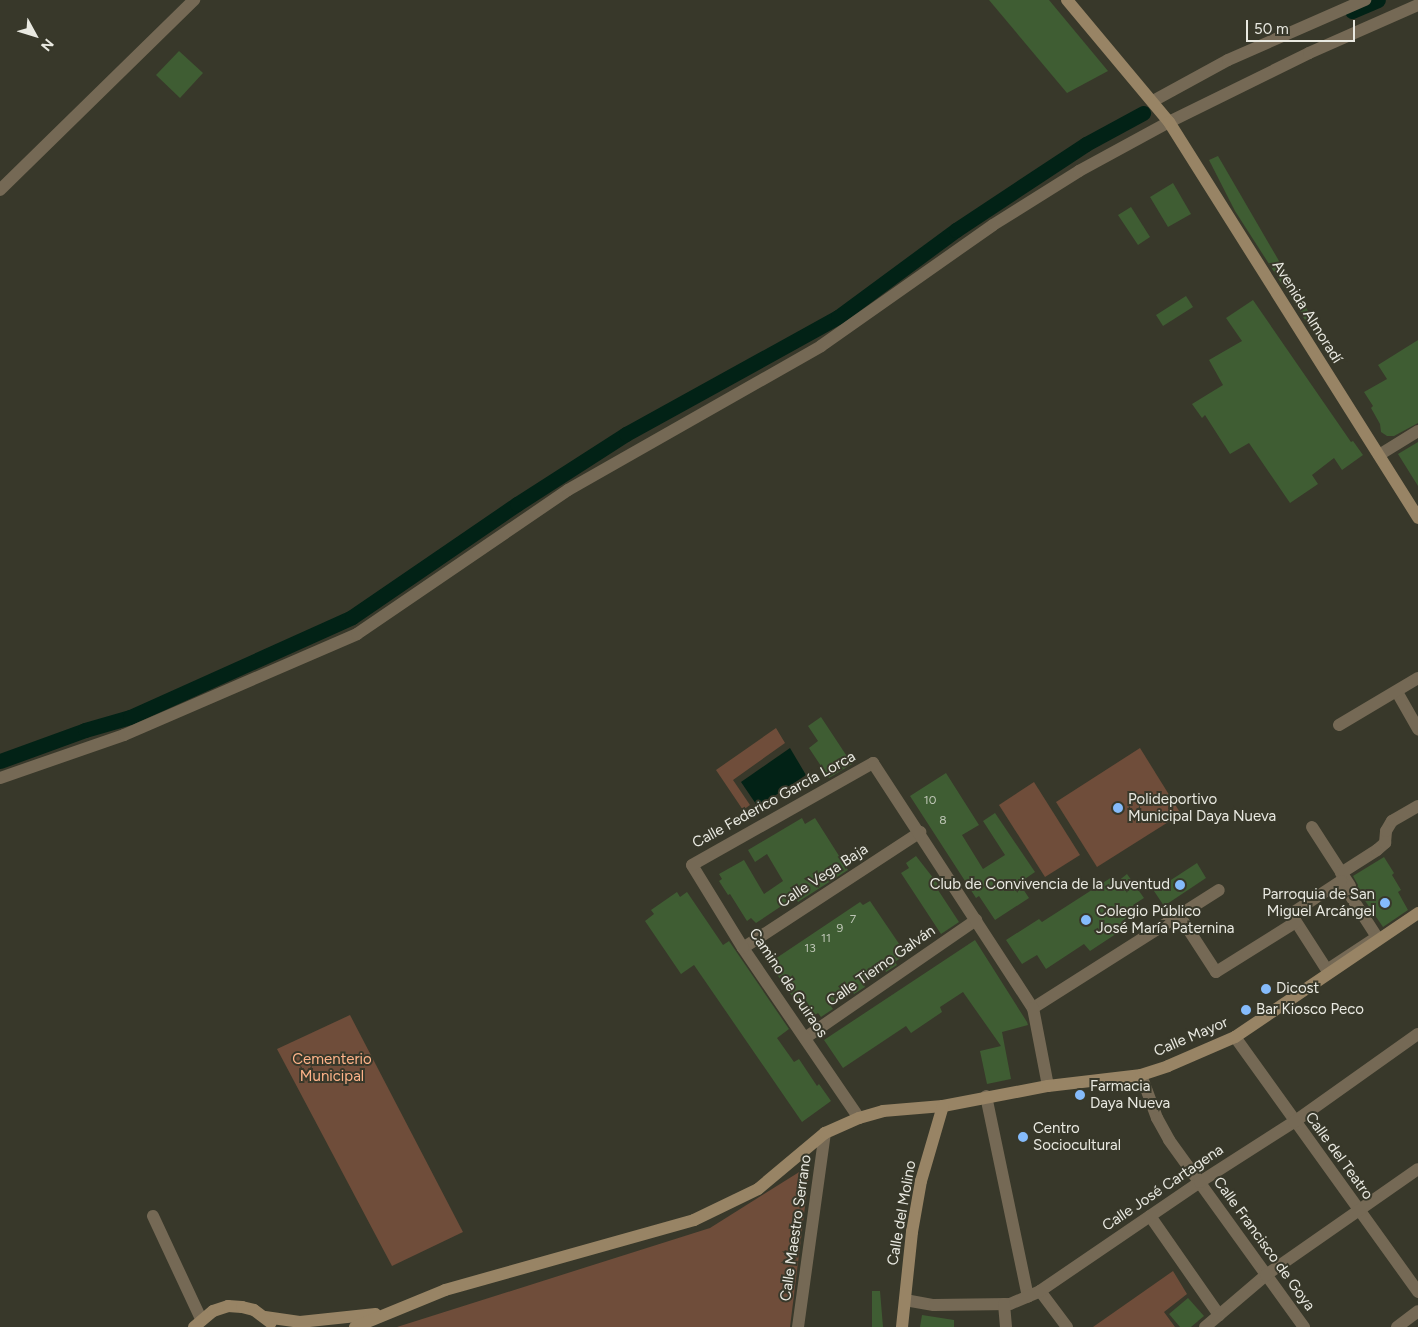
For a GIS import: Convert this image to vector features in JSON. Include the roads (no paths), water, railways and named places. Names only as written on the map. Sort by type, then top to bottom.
[{"type":"street","points":[[0,190],[194,0]]},
{"type":"street","name":"Avenida Almoradí","points":[[1067,0],[1169,122],[1418,518]]},
{"type":"street","points":[[1152,101],[1228,60],[1365,0]]},
{"type":"street","points":[[0,778],[124,735],[356,634],[568,490],[821,346],[1001,220],[1079,171],[1169,122],[1309,53],[1418,5]]},
{"type":"street","points":[[1379,455],[1418,430]]},
{"type":"street","points":[[1339,725],[1418,678]]},
{"type":"street","points":[[1397,692],[1418,729]]},
{"type":"street","name":"Calle Federico García Lorca","points":[[692,865],[873,763],[920,832]]},
{"type":"street","points":[[1341,873],[1377,850],[1385,843],[1386,831],[1392,821],[1418,806]]},
{"type":"street","points":[[1312,827],[1382,936]]},
{"type":"street","points":[[920,832],[1033,1008],[1048,1086]]},
{"type":"street","name":"Calle Vega Baja","points":[[743,948],[920,832]]},
{"type":"street","name":"Camino de Guiraos","points":[[692,865],[743,948],[859,1118]]},
{"type":"street","points":[[1342,881],[1377,937],[1327,970],[1296,922],[1291,914],[1342,881]]},
{"type":"street","points":[[1033,1008],[1219,890]]},
{"type":"street","name":"Calle Mayor","points":[[388,1312],[445,1290],[694,1220],[758,1189],[825,1133],[859,1118],[883,1111],[943,1106],[986,1096],[1048,1086],[1141,1075],[1235,1037],[1418,913]]},
{"type":"street","points":[[1179,915],[1216,972],[1296,922]]},
{"type":"street","name":"Calle Tierno Galván","points":[[805,1038],[976,920]]},
{"type":"street","name":"Calle José Cartagena","points":[[905,1300],[934,1304],[1004,1304],[1028,1297],[1040,1291],[1200,1182],[1294,1122],[1418,1034]]},
{"type":"street","name":"Calle del Teatro","points":[[1235,1037],[1294,1122],[1418,1292]]},
{"type":"street","name":"Calle Francisco de Goya","points":[[1141,1075],[1157,1118],[1169,1140],[1304,1327]]},
{"type":"street","points":[[986,1096],[1028,1297]]},
{"type":"street","name":"Calle del Molino","points":[[902,1327],[912,1232],[921,1180],[943,1106]]},
{"type":"street","name":"Calle Maestro Serrano","points":[[798,1327],[825,1133]]},
{"type":"street","points":[[1205,1327],[1266,1275],[1357,1209],[1418,1169]]},
{"type":"street","points":[[153,1216],[197,1323],[213,1311],[228,1306],[242,1306],[265,1317],[300,1322],[388,1312]]},
{"type":"street","points":[[1150,1216],[1220,1315]]},
{"type":"street","points":[[1040,1291],[1067,1327]]},
{"type":"street","points":[[1004,1304],[1006,1327]]},
{"type":"street","points":[[1397,1327],[1418,1311]]},
{"type":"street","points":[[355,1327],[388,1312]]},
{"type":"street","points":[[265,1317],[274,1327]]},
{"type":"waterway","points":[[1352,11],[1378,0]]},
{"type":"waterway","points":[[0,761],[85,730],[130,717],[352,617],[517,504],[626,434],[838,317],[956,230],[1086,144],[1143,113]]},
{"type":"place","name":"Polideportivo Municipal Daya Nueva","points":[[1118,808]]},
{"type":"place","name":"Club de Convivencia de la Juventud","points":[[1180,885]]},
{"type":"place","name":"Parroquia de San Miguel Arcángel","points":[[1385,903]]},
{"type":"place","name":"Colegio Público José María Paternina","points":[[1086,920]]},
{"type":"place","name":"Dicost","points":[[1266,989]]},
{"type":"place","name":"Bar Kiosco Peco","points":[[1246,1010]]},
{"type":"place","name":"Farmacia Daya Nueva","points":[[1080,1095]]},
{"type":"place","name":"Centro Sociocultural","points":[[1023,1137]]},
{"type":"park label","name":"Cementerio Municipal","points":[[332,1068]]}]
